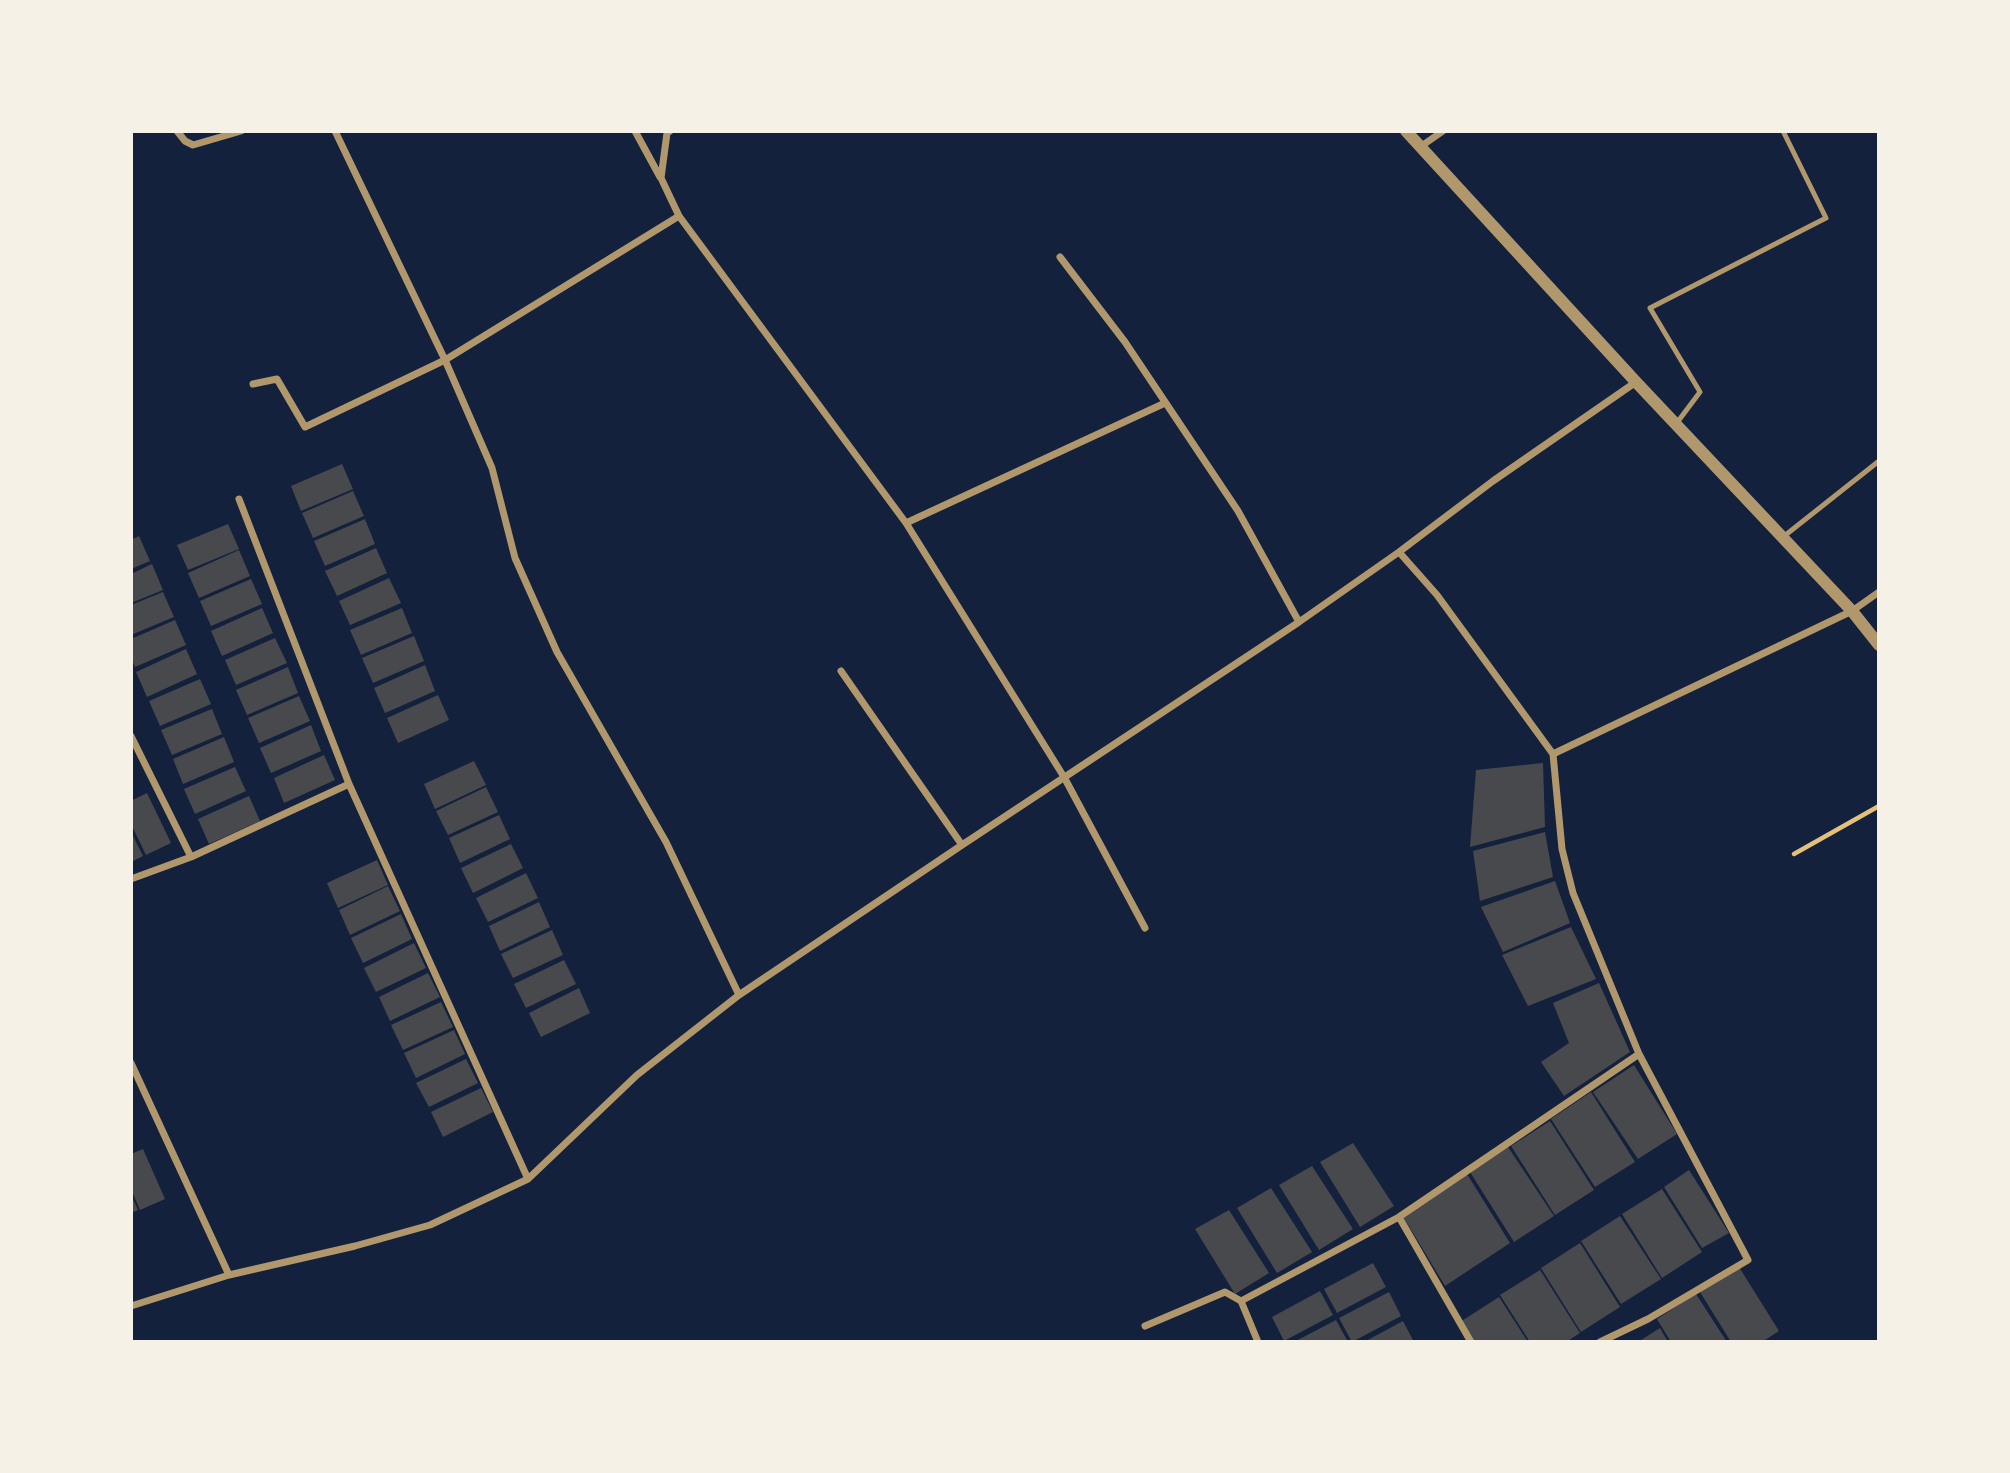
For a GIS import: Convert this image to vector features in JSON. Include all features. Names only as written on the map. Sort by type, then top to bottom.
[{"type":"street","points":[[177,131],[185,141],[193,145],[241,131]]},
{"type":"street","points":[[335,131],[445,360],[492,468],[515,558],[552,640],[666,842],[739,995]]},
{"type":"street","points":[[635,131],[679,216],[906,523],[1064,777],[1145,928]]},
{"type":"street","points":[[661,178],[667,133],[670,131]]},
{"type":"street","points":[[1406,131],[1636,382],[1852,611],[1879,645]]},
{"type":"street","points":[[1420,146],[1443,131]]},
{"type":"street","points":[[253,384],[277,379],[305,427],[445,360],[679,216]]},
{"type":"street","points":[[1060,257],[1125,342],[1238,511],[1299,622]]},
{"type":"street","points":[[131,1306],[229,1275],[430,1226],[528,1179],[636,1075],[739,995],[1299,622],[1399,552],[1493,481],[1636,382]]},
{"type":"street","points":[[906,523],[1165,403]]},
{"type":"street","points":[[239,499],[349,784],[528,1179]]},
{"type":"street","points":[[1399,552],[1437,595],[1553,754],[1562,849],[1573,893],[1639,1054],[1748,1261],[1648,1319],[1600,1342]]},
{"type":"street","points":[[1553,754],[1852,611],[1879,592]]},
{"type":"street","points":[[841,671],[962,845]]},
{"type":"street","points":[[131,736],[191,857]]},
{"type":"street","points":[[131,879],[191,857],[349,784]]},
{"type":"street","points":[[1241,1301],[1399,1217],[1639,1054]]},
{"type":"street","points":[[131,1063],[229,1275]]},
{"type":"street","points":[[1399,1217],[1471,1342]]},
{"type":"street","points":[[1145,1326],[1225,1292],[1241,1301],[1258,1342]]},
{"type":"lane","points":[[1676,424],[1700,392],[1650,308],[1826,218],[1783,131]]},
{"type":"lane","points":[[1783,537],[1879,460]]},
{"type":"path","points":[[1794,854],[1879,806]]},
{"type":"building","points":[[342,464],[353,489],[301,511],[291,486]]},
{"type":"building","points":[[353,491],[364,516],[313,538],[302,513]]},
{"type":"building","points":[[365,519],[375,544],[325,566],[314,541]]},
{"type":"building","points":[[228,524],[239,549],[188,570],[177,545]]},
{"type":"building","points":[[139,536],[150,561],[131,569],[131,540]]},
{"type":"building","points":[[376,548],[387,573],[337,596],[325,571]]},
{"type":"building","points":[[239,550],[250,576],[199,598],[188,573]]},
{"type":"building","points":[[152,564],[163,590],[131,603],[131,574]]},
{"type":"building","points":[[389,578],[401,603],[350,625],[339,601]]},
{"type":"building","points":[[251,579],[262,604],[211,626],[200,601]]},
{"type":"building","points":[[163,592],[174,617],[131,635],[131,605]]},
{"type":"building","points":[[262,608],[273,633],[222,656],[211,631]]},
{"type":"building","points":[[402,608],[412,633],[361,655],[350,630]]},
{"type":"building","points":[[175,620],[186,645],[135,667],[131,658],[131,639]]},
{"type":"building","points":[[414,636],[424,661],[373,683],[362,658]]},
{"type":"building","points":[[275,638],[287,663],[236,685],[225,660]]},
{"type":"building","points":[[186,649],[197,674],[147,697],[136,672]]},
{"type":"building","points":[[425,665],[435,691],[385,713],[374,688]]},
{"type":"building","points":[[288,667],[298,693],[247,715],[236,690]]},
{"type":"building","points":[[200,679],[211,704],[160,726],[149,701]]},
{"type":"building","points":[[438,695],[449,720],[398,743],[387,718]]},
{"type":"building","points":[[299,696],[310,721],[259,743],[248,718]]},
{"type":"building","points":[[212,709],[222,734],[172,755],[161,730]]},
{"type":"building","points":[[311,725],[321,751],[271,773],[260,748]]},
{"type":"building","points":[[224,737],[234,762],[183,784],[173,759]]},
{"type":"building","points":[[324,755],[335,780],[284,803],[274,778]]},
{"type":"building","points":[[474,761],[486,785],[435,809],[424,784]]},
{"type":"building","points":[[1543,763],[1545,827],[1470,847],[1476,770]]},
{"type":"building","points":[[235,767],[246,791],[195,814],[184,789]]},
{"type":"building","points":[[486,787],[498,812],[448,835],[436,811]]},
{"type":"building","points":[[147,793],[171,843],[146,855],[131,824],[131,801]]},
{"type":"building","points":[[249,796],[260,821],[209,844],[198,819]]},
{"type":"building","points":[[499,815],[510,839],[460,863],[449,838]]},
{"type":"building","points":[[131,832],[143,856],[131,862]]},
{"type":"building","points":[[1545,832],[1553,877],[1480,901],[1473,851]]},
{"type":"building","points":[[511,844],[523,868],[473,893],[461,868]]},
{"type":"building","points":[[377,860],[388,885],[338,908],[327,883]]},
{"type":"building","points":[[526,873],[538,898],[488,922],[476,898]]},
{"type":"building","points":[[1555,881],[1570,923],[1503,952],[1481,907]]},
{"type":"building","points":[[388,886],[400,911],[350,935],[339,910]]},
{"type":"building","points":[[539,902],[550,927],[500,951],[489,926]]},
{"type":"building","points":[[401,914],[412,939],[363,963],[351,938]]},
{"type":"building","points":[[1571,927],[1596,979],[1528,1006],[1502,955]]},
{"type":"building","points":[[552,930],[563,955],[513,978],[501,954]]},
{"type":"building","points":[[414,943],[426,968],[376,992],[364,968]]},
{"type":"building","points":[[564,960],[576,984],[526,1008],[514,984]]},
{"type":"building","points":[[428,973],[440,997],[390,1021],[379,997]]},
{"type":"building","points":[[1599,983],[1630,1052],[1564,1096],[1541,1062],[1569,1043],[1553,1003]]},
{"type":"building","points":[[579,988],[590,1013],[541,1037],[529,1013]]},
{"type":"building","points":[[441,1002],[453,1027],[403,1050],[391,1025]]},
{"type":"building","points":[[454,1030],[465,1054],[416,1078],[404,1053]]},
{"type":"building","points":[[466,1059],[478,1083],[429,1107],[416,1083]]},
{"type":"building","points":[[1634,1065],[1677,1134],[1638,1159],[1593,1092]]},
{"type":"building","points":[[481,1088],[493,1112],[443,1137],[431,1112]]},
{"type":"building","points":[[1591,1092],[1635,1162],[1595,1187],[1551,1119]]},
{"type":"building","points":[[1550,1121],[1594,1190],[1555,1215],[1511,1146]]},
{"type":"building","points":[[1353,1143],[1394,1206],[1360,1227],[1320,1162]]},
{"type":"building","points":[[1508,1147],[1554,1216],[1514,1242],[1470,1172]]},
{"type":"building","points":[[143,1149],[165,1199],[140,1210],[131,1189],[131,1154]]},
{"type":"building","points":[[1312,1166],[1353,1229],[1319,1250],[1279,1185]]},
{"type":"building","points":[[1689,1170],[1729,1233],[1702,1248],[1664,1187]]},
{"type":"building","points":[[1467,1174],[1510,1243],[1445,1286],[1404,1218]]},
{"type":"building","points":[[1271,1188],[1312,1252],[1277,1273],[1237,1208]]},
{"type":"building","points":[[1662,1189],[1702,1252],[1662,1278],[1622,1214]]},
{"type":"building","points":[[131,1195],[138,1210],[131,1213]]},
{"type":"building","points":[[1229,1210],[1269,1273],[1235,1294],[1195,1229]]},
{"type":"building","points":[[1620,1216],[1661,1279],[1621,1304],[1581,1241]]},
{"type":"building","points":[[1580,1243],[1620,1307],[1581,1332],[1541,1268]]},
{"type":"building","points":[[1373,1263],[1386,1287],[1337,1313],[1324,1289]]},
{"type":"building","points":[[1739,1267],[1779,1331],[1762,1342],[1731,1342],[1700,1292]]},
{"type":"building","points":[[1540,1270],[1580,1333],[1566,1342],[1530,1342],[1500,1295]]},
{"type":"building","points":[[1320,1291],[1333,1315],[1284,1341],[1272,1317]]},
{"type":"building","points":[[1389,1292],[1401,1316],[1352,1342],[1339,1318]]},
{"type":"building","points":[[1696,1294],[1727,1342],[1671,1342],[1657,1319]]},
{"type":"building","points":[[1499,1297],[1528,1342],[1473,1342],[1460,1322]]},
{"type":"building","points":[[1336,1320],[1348,1342],[1294,1342]]},
{"type":"building","points":[[1403,1321],[1414,1342],[1364,1342]]},
{"type":"building","points":[[1660,1328],[1668,1342],[1638,1342]]}]
